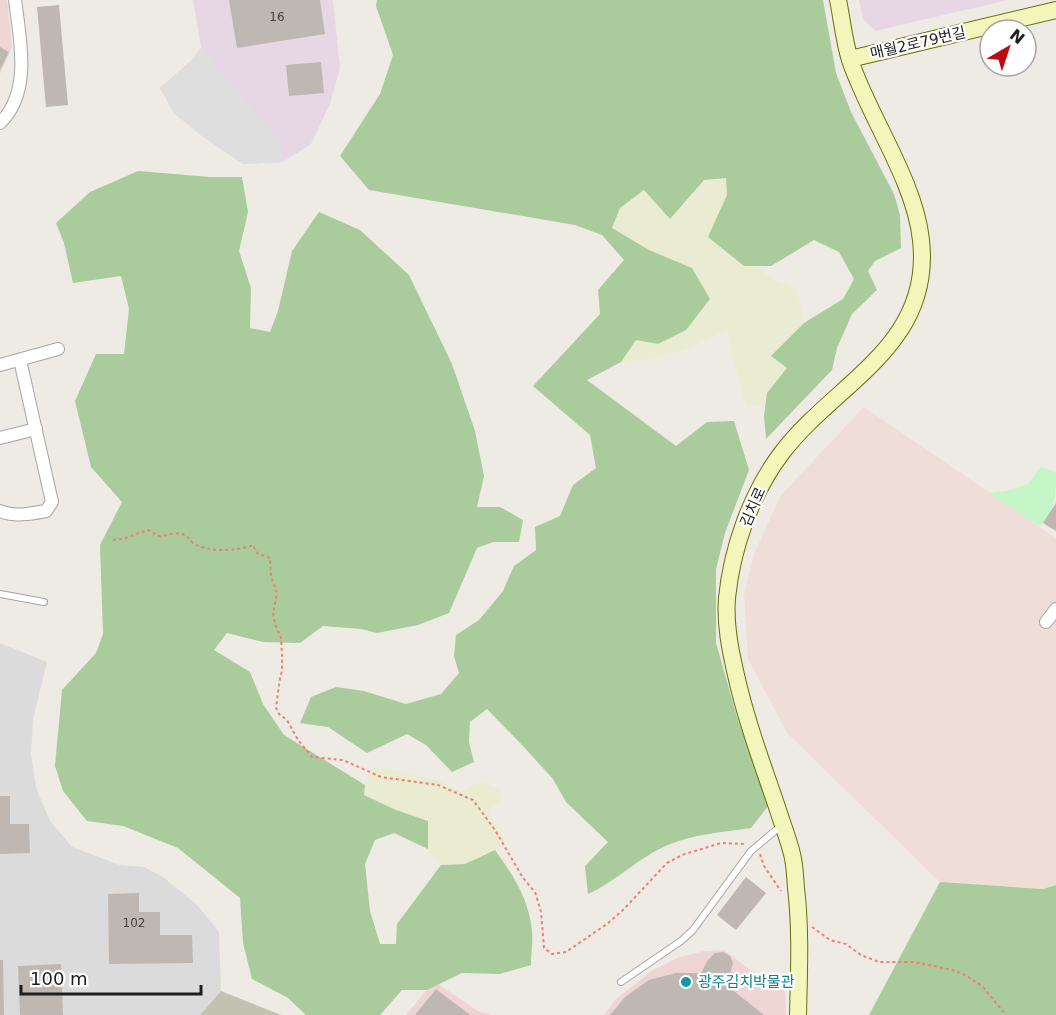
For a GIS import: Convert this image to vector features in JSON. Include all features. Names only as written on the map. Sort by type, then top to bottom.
[{"type":"street","points":[[0,123],[15,101],[21,73],[15,0]]},
{"type":"street","name":"김치로","points":[[798,1015],[799,910],[793,856],[743,704],[729,644],[726,620],[731,568],[739,538],[751,509],[780,455],[808,423],[870,368],[895,339],[906,320],[921,273],[921,241],[909,194],[850,59],[838,0]]},
{"type":"street","name":"매월2로79번길","points":[[850,59],[1056,10]]},
{"type":"street","points":[[0,365],[58,349]]},
{"type":"street","points":[[0,511],[10,516],[46,511],[52,501],[20,360]]},
{"type":"street","points":[[0,438],[36,429]]},
{"type":"street","points":[[1046,622],[1056,609]]},
{"type":"lane","points":[[0,594],[44,602]]},
{"type":"lane","points":[[621,982],[681,941],[693,930],[755,847],[782,824]]},
{"type":"path","points":[[113,540],[131,535],[136,536],[148,530],[159,536],[173,533],[184,534],[194,543],[208,549],[235,550],[253,545],[257,553],[270,558],[271,576],[277,593],[273,614],[281,638],[282,654],[282,671],[276,708],[279,714],[287,720],[298,740],[312,757],[343,760],[381,777],[438,785],[473,800],[495,830],[523,878],[535,892],[541,912],[544,948],[552,954],[566,952],[607,924],[667,863],[682,855],[722,843],[749,845],[755,847],[764,866],[781,891],[830,940],[846,944],[861,955],[879,962],[914,962],[953,970],[983,987],[1006,1015]]},
{"type":"shaded area","points":[[0,0],[7,0],[12,47],[0,74]]},
{"type":"shaded area","points":[[193,0],[333,0],[340,68],[330,104],[311,144],[283,162],[243,164],[202,136],[174,113],[160,88],[194,58],[201,47]]},
{"type":"shaded area","points":[[859,0],[1008,0],[875,31],[863,19]]},
{"type":"shaded area","points":[[202,47],[246,102],[280,139],[283,162],[243,164],[202,136],[174,113],[160,88],[194,58]]},
{"type":"shaded area","points":[[726,178],[727,195],[744,266],[756,266],[773,279],[797,288],[804,323],[771,356],[787,368],[767,393],[766,404],[746,407],[730,348],[728,329],[683,351],[651,359],[621,362],[636,340],[658,344],[692,268],[649,250],[612,228],[620,208],[644,190],[670,219],[704,180]]},
{"type":"shaded area","points":[[864,407],[1056,538],[1056,885],[1043,889],[940,882],[787,733],[748,659],[744,593],[755,552],[781,495]]},
{"type":"shaded area","points":[[0,643],[47,662],[33,719],[31,754],[36,788],[50,821],[72,847],[120,865],[144,867],[163,877],[197,905],[219,932],[221,991],[200,1015],[0,1015]]},
{"type":"shaded area","points":[[374,766],[437,780],[460,791],[482,781],[499,789],[503,798],[488,811],[505,841],[495,850],[465,864],[441,865],[428,849],[428,821],[396,810],[364,794],[365,785]]},
{"type":"shaded area","name":"광주김치박물관","points":[[724,950],[773,987],[785,987],[786,1015],[604,1015],[615,1000],[650,972],[677,958],[704,951]]},
{"type":"shaded area","points":[[438,984],[478,1011],[493,1015],[406,1015],[427,990]]},
{"type":"shaded area","points":[[221,991],[281,1015],[200,1015]]},
{"type":"green space","points":[[377,0],[823,0],[836,73],[851,112],[894,194],[900,215],[901,248],[875,261],[868,271],[877,290],[852,314],[837,348],[832,370],[766,439],[764,416],[767,393],[787,368],[771,356],[804,323],[843,299],[854,279],[839,252],[814,240],[771,266],[744,266],[708,237],[727,195],[726,178],[704,180],[670,219],[644,190],[620,208],[612,228],[649,250],[692,268],[710,299],[686,330],[658,344],[636,340],[621,362],[587,380],[676,446],[707,422],[734,421],[749,470],[725,533],[716,569],[716,643],[737,717],[769,805],[751,828],[699,836],[668,845],[588,894],[585,866],[608,842],[566,802],[553,779],[487,709],[470,722],[469,742],[474,762],[452,772],[426,745],[407,734],[367,753],[328,727],[300,723],[311,697],[336,687],[364,691],[406,704],[441,694],[459,673],[454,656],[456,635],[479,620],[503,591],[514,566],[536,550],[535,527],[560,516],[573,485],[596,468],[590,435],[533,386],[600,314],[598,290],[624,260],[602,235],[575,225],[369,190],[340,156],[380,94],[393,55],[376,6]]},
{"type":"green space","points":[[138,171],[210,177],[242,177],[248,212],[239,251],[251,288],[250,328],[270,332],[278,311],[292,251],[319,212],[360,230],[409,275],[452,364],[475,431],[484,476],[477,507],[500,507],[523,520],[519,542],[493,542],[477,548],[449,613],[418,625],[377,633],[361,629],[323,626],[300,643],[263,642],[227,633],[214,650],[250,672],[263,704],[284,735],[365,785],[364,795],[396,810],[428,821],[428,849],[394,833],[375,840],[365,864],[370,911],[380,944],[396,944],[397,924],[441,865],[465,864],[495,850],[524,898],[532,931],[531,965],[500,974],[462,973],[427,990],[402,990],[380,1015],[306,1015],[288,998],[252,979],[243,943],[240,898],[178,848],[123,826],[87,821],[63,791],[55,766],[62,690],[96,653],[103,634],[100,545],[122,502],[91,467],[75,401],[96,354],[124,354],[129,309],[121,276],[73,283],[64,243],[56,223],[90,192]]},
{"type":"green space","points":[[1041,467],[1056,472],[1056,487],[1052,508],[1039,526],[989,493],[1006,491],[1028,484]]},
{"type":"green space","points":[[940,882],[1043,889],[1056,885],[1056,1015],[869,1015]]},
{"type":"building","points":[[229,0],[320,0],[325,34],[237,48]]},
{"type":"building","points":[[59,5],[68,105],[46,107],[37,7]]},
{"type":"building","points":[[0,47],[9,52],[0,70]]},
{"type":"building","points":[[321,62],[324,93],[289,96],[286,65]]},
{"type":"building","points":[[1056,503],[1056,531],[1043,523]]},
{"type":"building","points":[[0,796],[10,796],[10,824],[29,824],[30,853],[0,854]]},
{"type":"building","points":[[746,877],[766,893],[736,930],[717,915]]},
{"type":"building","points":[[139,893],[139,912],[160,912],[160,935],[192,935],[193,963],[109,964],[108,894]]},
{"type":"building","name":"광주김치박물관","points":[[723,952],[730,956],[733,963],[725,984],[764,1015],[610,1015],[625,997],[649,980],[676,973],[701,973],[715,953]]},
{"type":"building","points":[[0,960],[3,960],[4,1015],[0,1015]]},
{"type":"building","points":[[61,964],[63,1015],[20,1015],[18,966]]},
{"type":"building","points":[[436,989],[470,1015],[415,1015]]},
{"type":"place","name":"광주김치박물관","points":[[686,982]]}]
